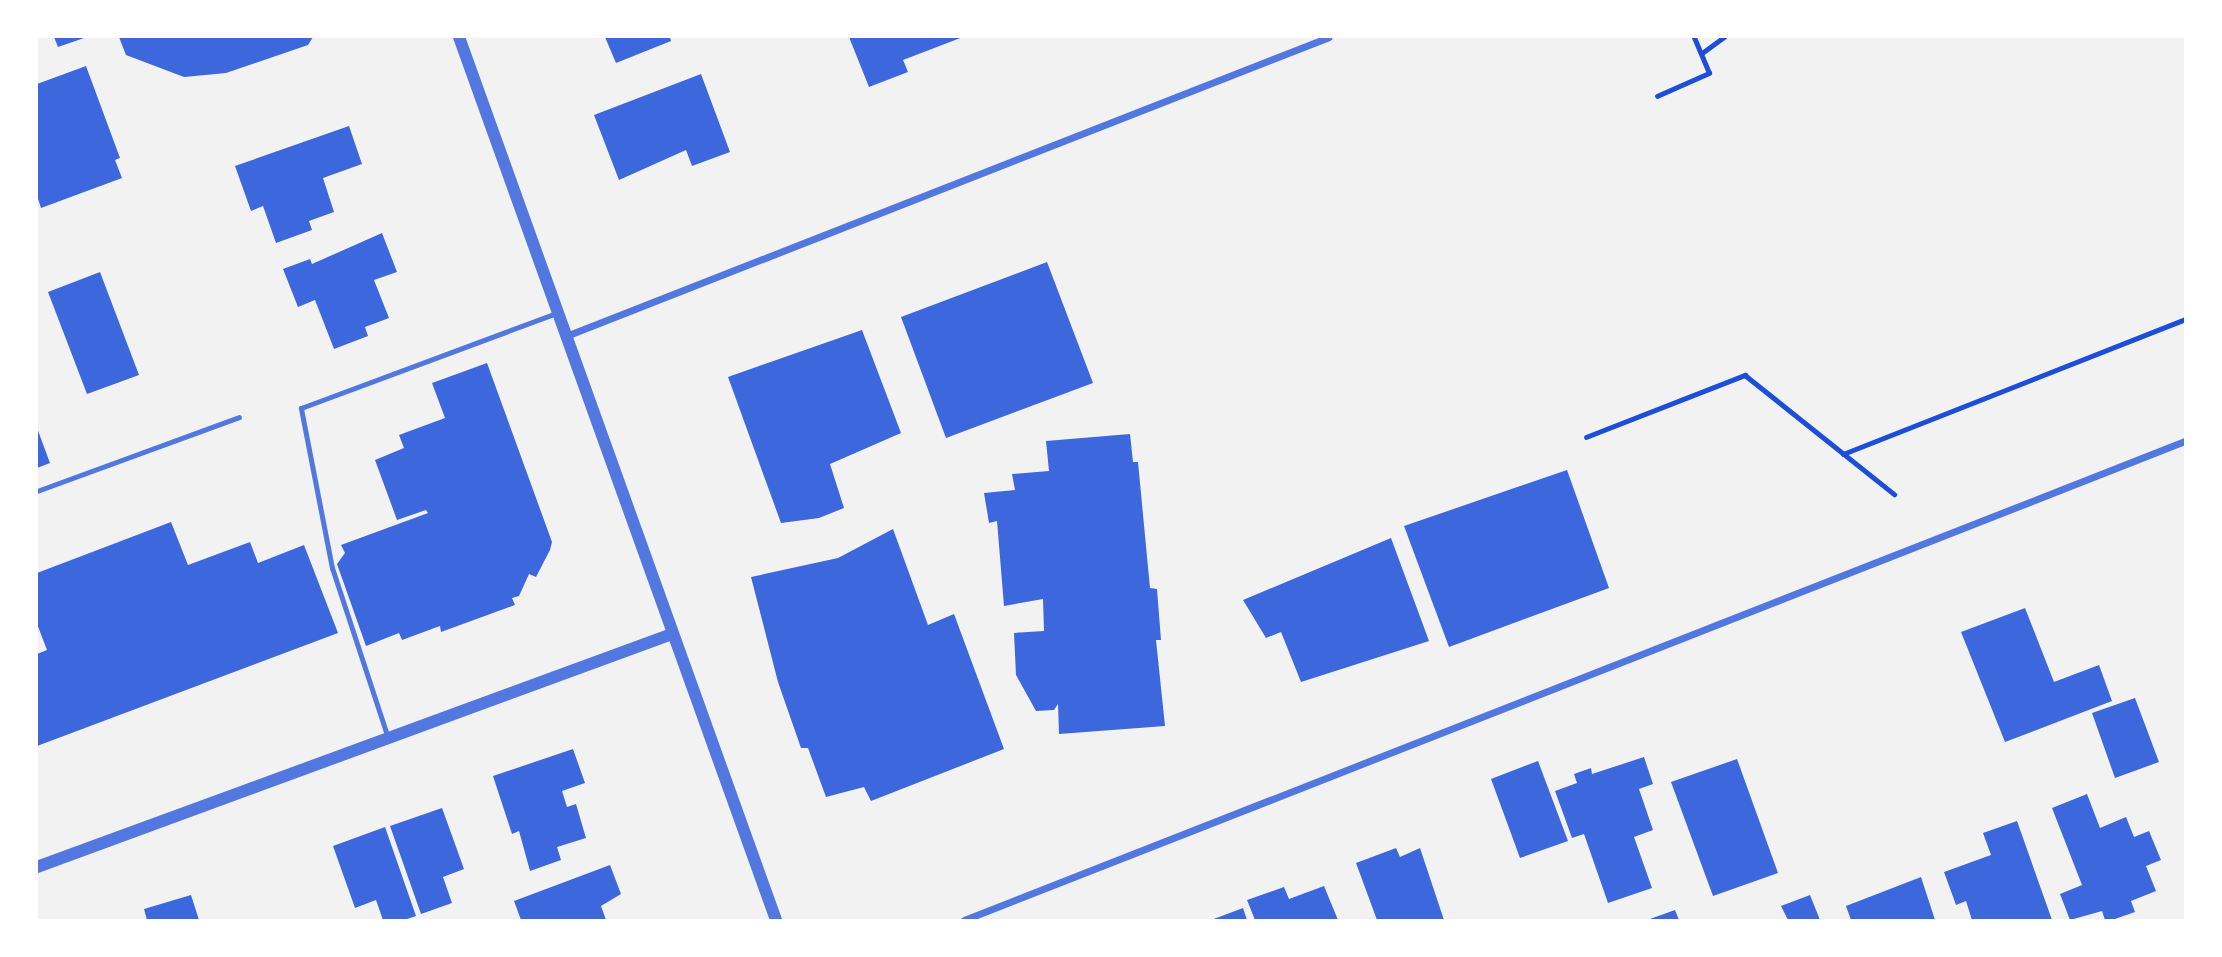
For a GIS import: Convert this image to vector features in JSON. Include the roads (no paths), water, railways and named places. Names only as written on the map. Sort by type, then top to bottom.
[{"type":"street","points":[[459,37],[776,920]]},
{"type":"street","points":[[566,337],[1329,37]]},
{"type":"street","points":[[964,920],[2185,441]]},
{"type":"street","points":[[37,867],[672,635]]},
{"type":"lane","points":[[388,738],[332,568],[302,408],[557,313]]},
{"type":"lane","points":[[37,491],[239,417]]}]
